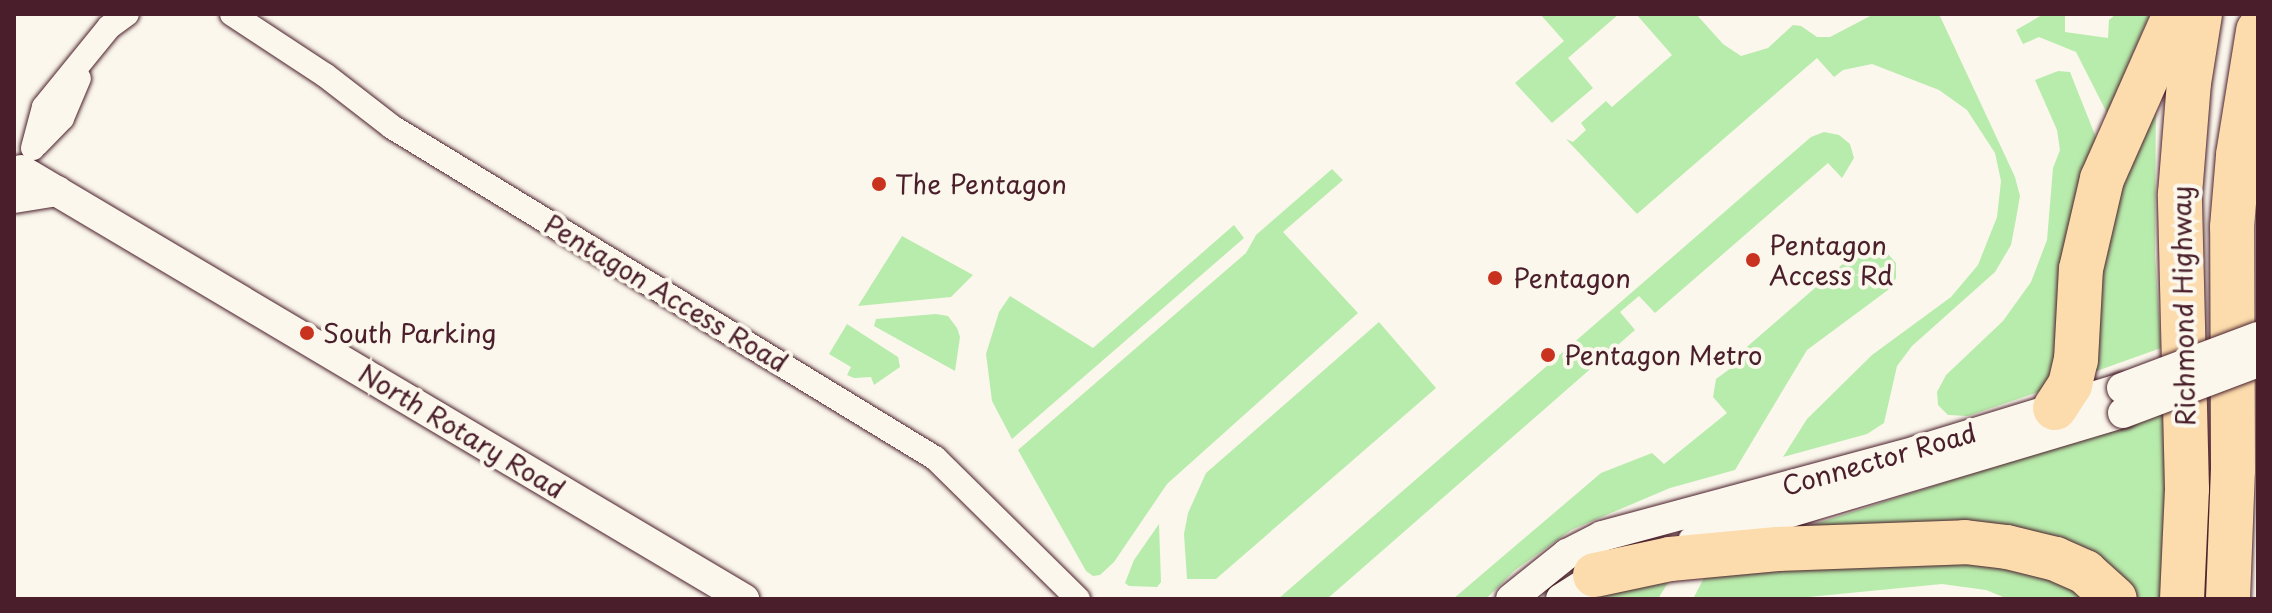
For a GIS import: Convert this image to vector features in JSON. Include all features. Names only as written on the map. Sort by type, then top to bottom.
[{"type":"highway","points":[[2055,408],[2070,385],[2076,360],[2081,269],[2102,179],[2175,14]]},
{"type":"highway","name":"Richmond Highway","points":[[2182,599],[2187,489],[2180,194],[2189,83],[2200,14]]},
{"type":"highway","name":"Richmond Highway","points":[[2228,599],[2233,481],[2231,301],[2235,179],[2258,31]]},
{"type":"highway","points":[[2231,301],[2258,593]]},
{"type":"highway","points":[[1578,587],[1638,548],[1778,549],[1920,541],[1999,546],[2071,564],[2102,585],[2115,599]]},
{"type":"street","points":[[19,174],[62,118],[90,52],[109,27],[127,14]]},
{"type":"street","name":"Pentagon Access Road","points":[[232,14],[305,61],[392,127],[935,458],[1078,599]]},
{"type":"street","name":"North Rotary Road","points":[[19,174],[57,191],[744,599]]},
{"type":"street","name":"Connector Road","points":[[1638,548],[1828,475],[2055,408],[2122,400],[2258,337]]},
{"type":"street","name":"Connector Road","points":[[1511,599],[1567,554],[1602,536],[1638,548],[1810,509],[2122,400],[2258,362]]},
{"type":"green space","points":[[1540,14],[1619,14],[1568,58],[1593,88],[1552,123],[1515,83],[1564,41]]},
{"type":"green space","points":[[1636,14],[1696,14],[1723,44],[1741,56],[1768,48],[1793,25],[1801,26],[1817,37],[1830,37],[1874,14],[1939,14],[2015,177],[2020,196],[2011,245],[1995,272],[1912,346],[1897,366],[1884,423],[1867,434],[1783,457],[1807,419],[1872,355],[1951,297],[1978,265],[1997,217],[2001,181],[1995,153],[1967,110],[1939,90],[1872,64],[1843,70],[1834,77],[1817,58],[1637,214],[1566,139],[1573,142],[1586,130],[1581,123],[1606,101],[1612,107],[1672,55]]},
{"type":"green space","points":[[2044,14],[2065,14],[2065,32],[2108,38],[2109,20],[2116,14],[2150,14],[2107,113],[2076,52],[2039,37],[2023,44],[2016,30]]},
{"type":"green space","points":[[2058,71],[2070,72],[2097,140],[2065,361],[2041,391],[1968,416],[1948,415],[1938,405],[1937,392],[1946,375],[2003,321],[2031,282],[2047,240],[2053,168],[2060,150],[2057,130],[2035,80]]},
{"type":"green space","points":[[2156,87],[2155,255],[2161,348],[2094,372],[2090,263]]},
{"type":"green space","points":[[1824,132],[1839,135],[1850,144],[1854,158],[1842,178],[1828,163],[1655,313],[1639,296],[1620,312],[1635,330],[1327,599],[1278,599],[1811,137]]},
{"type":"green space","points":[[1332,169],[1343,180],[1283,232],[1358,313],[1167,484],[1114,562],[1100,575],[1093,576],[1086,571],[1018,450],[1246,253],[1256,235]]},
{"type":"green space","points":[[1234,225],[1244,238],[1012,439],[992,401],[986,354],[999,312],[1010,296],[1093,348]]},
{"type":"green space","points":[[902,236],[973,275],[951,297],[858,306]]},
{"type":"green space","points":[[1871,245],[1886,252],[1896,263],[1896,278],[1888,290],[1807,350],[1735,470],[1670,488],[1571,530],[1514,571],[1486,599],[1453,599],[1601,473],[1652,453],[1664,464],[1727,413],[1713,397],[1716,379],[1738,363],[1734,358],[1860,249]]},
{"type":"green space","points":[[936,314],[948,316],[960,337],[955,371],[874,326],[876,319]]},
{"type":"green space","points":[[1379,322],[1436,388],[1216,579],[1187,579],[1184,534],[1188,513],[1206,473]]},
{"type":"green space","points":[[847,324],[898,357],[900,367],[874,385],[871,377],[854,378],[847,375],[851,367],[829,354]]},
{"type":"green space","points":[[2168,411],[2163,599],[2126,599],[2096,566],[1774,537]]},
{"type":"green space","points":[[1159,524],[1161,582],[1157,587],[1129,586],[1125,583],[1134,560]]},
{"type":"green space","points":[[1779,561],[2042,564],[2095,599],[2008,599],[1986,590],[1942,584],[1788,599],[1693,599],[1706,574]]},
{"type":"green space","points":[[1669,581],[1658,599],[1584,599],[1602,587]]},
{"type":"place","name":"The Pentagon","points":[[879,184]]},
{"type":"place","name":"Pentagon Access Rd","points":[[1753,260]]},
{"type":"place","name":"Pentagon","points":[[1495,278]]},
{"type":"place","name":"South Parking","points":[[307,333]]},
{"type":"place","name":"Pentagon Metro","points":[[1548,355]]}]
